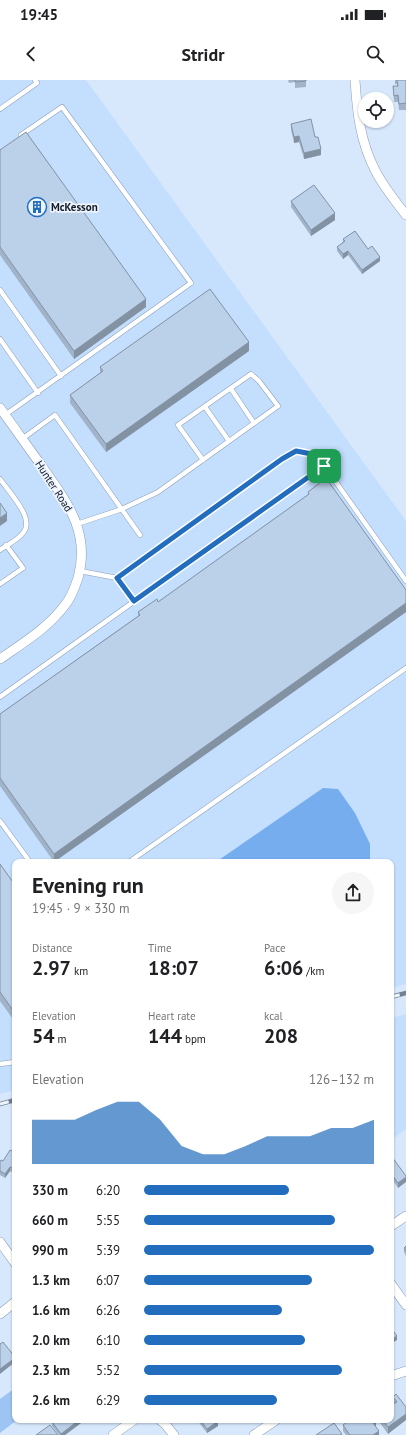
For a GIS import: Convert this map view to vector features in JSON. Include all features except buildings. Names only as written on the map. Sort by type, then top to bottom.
[{"type":"street","points":[[355,80],[357,110],[365,147],[375,170],[406,216]]},
{"type":"street","name":"Hunter Road","points":[[0,659],[43,629],[66,604],[75,588],[80,571],[82,556],[82,543],[77,524],[70,508],[61,493],[3,412]]},
{"type":"street","points":[[394,1224],[406,1216]]},
{"type":"street","points":[[0,1242],[12,1259]]},
{"type":"street","points":[[394,1288],[406,1305]]},
{"type":"street","points":[[0,1314],[12,1304]]},
{"type":"street","points":[[394,1375],[406,1371]]},
{"type":"street","points":[[113,1435],[130,1423]]},
{"type":"street","points":[[163,1423],[174,1435]]},
{"type":"street","points":[[254,1435],[272,1423]]},
{"type":"lane","points":[[0,110],[37,83],[35,80]]},
{"type":"lane","points":[[3,412],[38,393],[191,283],[62,107],[18,137]]},
{"type":"lane","points":[[0,290],[62,376]]},
{"type":"lane","points":[[0,339],[38,393]]},
{"type":"lane","points":[[77,524],[122,509],[158,492],[203,460],[278,406],[259,381],[251,374],[178,425],[203,460]]},
{"type":"lane","points":[[230,388],[254,423]]},
{"type":"lane","points":[[205,407],[229,441]]},
{"type":"lane","points":[[22,439],[55,415],[140,535]]},
{"type":"lane","points":[[117,578],[282,459],[296,451],[312,454],[324,466],[406,581]]},
{"type":"lane","points":[[0,697],[324,466]]},
{"type":"lane","points":[[0,479],[24,513],[27,520],[27,527],[24,533],[0,550]]},
{"type":"lane","points":[[0,584],[23,568],[6,545]]},
{"type":"lane","points":[[80,571],[117,578],[134,601]]},
{"type":"lane","points":[[133,859],[406,668]]},
{"type":"lane","points":[[0,821],[28,859]]},
{"type":"lane","points":[[0,1064],[12,1062]]},
{"type":"shaded area","points":[[0,80],[86,80],[406,521],[406,984],[394,987],[394,859],[12,859],[12,1091],[0,1094]]},
{"type":"shaded area","points":[[323,788],[338,789],[355,813],[370,844],[370,859],[220,859]]},
{"type":"shaded area","points":[[406,1014],[406,1129],[394,1138],[394,1017]]},
{"type":"shaded area","points":[[12,1390],[13,1423],[0,1433],[0,1399]]},
{"type":"railway","points":[[394,996],[406,993]]},
{"type":"railway","points":[[0,1104],[12,1101]]},
{"type":"place","name":"McKesson","points":[[37,207]]},
{"type":"route","points":[[296,451],[312,454],[324,466],[134,601],[117,578],[282,459],[296,451]]}]
